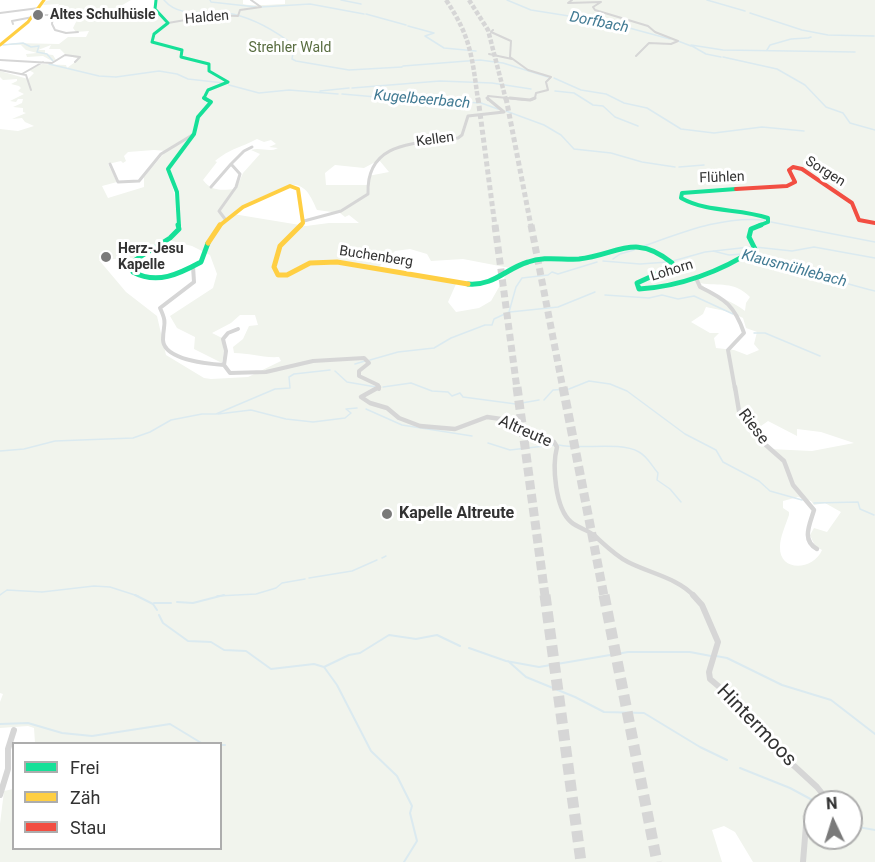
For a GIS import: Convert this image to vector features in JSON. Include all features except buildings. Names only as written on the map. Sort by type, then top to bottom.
[{"type":"street","points":[[0,44],[32,18],[44,0]]},
{"type":"street","points":[[156,0],[155,9],[168,23],[154,34],[152,43],[182,50],[181,57],[209,64],[209,71],[228,82],[208,90],[204,98],[211,102],[196,120],[194,134],[173,159],[167,172],[177,192],[178,231],[134,262],[131,267],[135,274],[148,280],[194,266],[204,258],[209,241],[225,219],[251,202],[291,185],[298,189],[304,221]]},
{"type":"street","name":"Halden","points":[[168,23],[197,17],[240,15],[238,12],[240,10],[260,7],[251,0]]},
{"type":"street","points":[[572,0],[568,3],[600,2],[593,7],[595,10],[648,26],[655,32],[678,41],[671,44],[650,43],[636,56]]},
{"type":"street","points":[[0,13],[39,8]]},
{"type":"street","points":[[32,18],[12,22],[21,18],[54,16],[52,24],[55,30],[66,33],[78,32]]},
{"type":"street","points":[[493,30],[491,32],[511,40],[509,55],[515,60]]},
{"type":"street","points":[[489,54],[515,60]]},
{"type":"street","points":[[0,60],[51,63],[65,55],[80,57],[75,62]]},
{"type":"street","name":"Kellen","points":[[304,221],[341,212],[369,193],[370,170],[380,158],[395,147],[458,138],[462,135],[468,116],[504,112],[502,108],[487,99],[488,96],[530,100],[535,99],[535,93],[549,89],[546,82],[551,77],[528,70],[515,60]]},
{"type":"street","points":[[22,74],[43,62]]},
{"type":"street","points":[[0,70],[22,74],[28,78],[31,90]]},
{"type":"street","points":[[110,164],[118,182],[139,181],[161,154],[194,134]]},
{"type":"street","points":[[211,187],[244,151],[252,147]]},
{"type":"street","points":[[225,219],[219,211],[236,187],[240,174],[231,164]]},
{"type":"street","name":"Sorgen","points":[[771,188],[793,184],[795,180],[789,168],[800,168],[850,202],[859,220],[875,223]]},
{"type":"street","name":"Flühlen","points":[[682,200],[681,194],[688,191],[771,188]]},
{"type":"street","name":"Lohorn","points":[[510,268],[535,260],[588,258],[629,246],[670,261],[670,268],[637,283],[638,288],[652,290],[667,284],[696,278],[751,251],[750,231],[768,222],[766,216],[758,213],[734,212],[699,206],[682,200]]},
{"type":"street","name":"Buchenberg","points":[[304,221],[302,227],[278,252],[274,267],[277,275],[285,275],[310,263],[340,262],[480,286],[498,281],[510,268]]},
{"type":"street","points":[[194,266],[194,281],[163,304],[160,311],[166,321],[163,341],[166,348],[192,362],[225,365],[224,338],[229,332],[238,329]]},
{"type":"street","name":"Riese","points":[[696,278],[700,287],[717,295],[740,317],[744,333],[728,350],[738,411],[759,439],[784,461],[793,485],[812,506],[815,513],[807,537],[810,545],[817,549]]},
{"type":"street","name":"Altreute","points":[[225,365],[232,374],[266,372],[313,362],[368,361],[359,371],[358,376],[380,388],[361,397],[370,403],[387,408],[399,418],[420,426],[455,429],[487,417],[501,419],[531,437],[554,442],[557,447],[554,460],[562,511],[572,522],[591,533],[613,552]]},
{"type":"street","name":"Hintermoos","points":[[613,552],[627,562],[675,583],[698,600],[717,637],[716,656],[709,672],[710,679],[743,707],[766,740],[819,790]]},
{"type":"street","points":[[0,795],[8,769],[8,749],[14,730]]},
{"type":"green space","name":"Strehler Wald","points":[[51,0],[131,0],[119,7],[120,9],[112,16],[126,18],[159,15],[155,9],[156,0],[243,0],[243,4],[259,5],[285,4],[285,0],[875,0],[875,862],[753,862],[735,832],[724,826],[712,830],[722,862],[0,862],[0,824],[4,791],[12,789],[12,850],[222,850],[222,742],[35,742],[34,728],[28,726],[0,728],[0,702],[3,694],[0,693],[0,129],[18,131],[34,126],[22,118],[12,119],[26,113],[23,112],[23,108],[13,107],[22,103],[23,99],[18,99],[16,102],[10,101],[24,94],[18,91],[21,88],[19,86],[11,84],[17,79],[3,80],[0,77],[0,71],[28,79],[34,73],[29,70],[42,64],[66,65],[67,68],[79,59],[66,55],[60,49],[49,49],[51,45],[38,50],[45,50],[45,54],[53,55],[56,60],[52,61],[43,56],[27,57],[26,54],[37,53],[26,50],[21,45],[2,45],[59,44],[68,37],[86,37],[89,31],[76,32],[73,28],[77,20],[86,16],[53,13],[59,4],[43,5],[46,1]],"holes":[[[257,139],[264,142],[271,140],[276,144],[269,147],[278,148],[251,150],[260,154],[243,173],[236,189],[210,187],[203,180],[217,162],[215,161],[226,153]],[[166,151],[144,177],[144,187],[108,198],[102,186],[117,182],[108,164],[121,161],[123,163],[126,161],[124,156],[128,152]],[[379,160],[389,172],[368,176],[367,185],[326,185],[325,173],[335,165],[364,168]],[[289,185],[300,186],[307,192],[317,210],[340,213],[345,217],[349,215],[359,223],[306,226],[233,214],[252,201]],[[175,203],[179,232],[168,240],[192,246],[210,255],[217,274],[213,288],[170,316],[177,328],[195,337],[194,349],[222,363],[224,352],[222,338],[212,333],[231,323],[240,315],[255,315],[258,325],[249,326],[243,339],[233,347],[234,353],[279,357],[281,361],[248,377],[211,379],[204,378],[166,355],[157,316],[126,292],[99,260],[133,258],[175,232],[177,221]],[[410,249],[427,254],[431,261],[463,259],[510,268],[491,301],[479,308],[456,312],[448,302],[456,284],[378,268],[395,251]],[[700,283],[738,288],[750,297],[745,311]],[[706,307],[730,312],[743,318],[746,328],[757,332],[754,344],[759,350],[747,355],[734,350],[716,348],[714,338],[719,333],[710,333],[691,322],[703,314]],[[768,421],[797,436],[797,429],[821,432],[854,443],[812,451],[769,449],[750,426],[761,426]],[[798,497],[811,501],[814,505],[825,503],[841,512],[827,532],[814,528],[810,535],[815,546],[822,550],[812,562],[797,566],[785,561],[781,555],[781,539],[789,515],[789,512],[783,508],[783,501]]]},
{"type":"waterway","points":[[164,0],[170,6],[185,12],[227,13],[258,23],[287,40],[286,44],[293,53],[292,59],[296,61],[349,70],[402,67]]},
{"type":"waterway","points":[[210,0],[211,2],[256,7]]},
{"type":"waterway","points":[[341,0],[361,4]]},
{"type":"waterway","name":"Dorfbach","points":[[507,0],[531,10],[607,22],[670,39]]},
{"type":"waterway","points":[[707,0],[745,11]]},
{"type":"waterway","points":[[261,7],[310,4],[364,14]]},
{"type":"waterway","points":[[750,13],[802,30],[828,35],[874,36]]},
{"type":"waterway","points":[[54,14],[97,14],[110,18]]},
{"type":"waterway","points":[[366,14],[406,25]]},
{"type":"waterway","points":[[111,18],[128,20],[157,17]]},
{"type":"waterway","points":[[408,26],[434,33],[425,36],[444,48],[476,51]]},
{"type":"waterway","points":[[767,50],[770,45],[791,39],[807,38]]},
{"type":"waterway","name":"Dorfbach","points":[[678,41],[691,46]]},
{"type":"waterway","name":"Kugelbeerbach","points":[[3,45],[23,43],[31,47],[39,46],[37,52],[47,54],[53,61]]},
{"type":"waterway","points":[[691,45],[723,50],[855,52]]},
{"type":"waterway","name":"Dorfbach","points":[[692,46],[706,54],[721,57]]},
{"type":"waterway","name":"Dorfbach","points":[[723,57],[777,69],[805,85],[826,107],[843,113],[850,123],[875,130]]},
{"type":"waterway","points":[[403,66],[480,60],[503,63],[548,77]]},
{"type":"waterway","name":"Kugelbeerbach","points":[[49,64],[99,76],[116,77],[159,71],[177,74],[188,79],[224,83]]},
{"type":"waterway","points":[[554,78],[581,90],[606,94],[624,103],[647,108],[681,129],[714,133],[762,127],[804,131]]},
{"type":"waterway","points":[[352,88],[440,81],[492,83],[531,89]]},
{"type":"waterway","name":"Kugelbeerbach","points":[[229,85],[259,93],[289,90],[338,94]]},
{"type":"waterway","points":[[320,91],[349,88]]},
{"type":"waterway","points":[[555,91],[574,93],[593,105],[603,106],[615,117],[638,126]]},
{"type":"waterway","name":"Kugelbeerbach","points":[[342,94],[388,98],[399,95],[423,100],[481,103],[498,109]]},
{"type":"waterway","name":"Kugelbeerbach","points":[[506,111],[544,125],[561,135],[574,149],[611,153],[642,162],[675,167]]},
{"type":"waterway","name":"Kugelbeerbach","points":[[679,167],[704,165]]},
{"type":"waterway","points":[[644,246],[718,223],[749,219],[765,220]]},
{"type":"waterway","points":[[771,222],[875,242]]},
{"type":"waterway","name":"Klausmühlebach","points":[[713,251],[750,247]]},
{"type":"waterway","name":"Klausmühlebach","points":[[755,247],[792,251],[814,247],[875,258]]},
{"type":"waterway","points":[[613,259],[620,254],[634,250]]},
{"type":"waterway","name":"Klausmühlebach","points":[[673,261],[713,251]]},
{"type":"waterway","name":"Klausmühlebach","points":[[713,251],[729,255],[743,254]]},
{"type":"waterway","name":"Klausmühlebach","points":[[751,255],[875,291]]},
{"type":"waterway","name":"Klausmühlebach","points":[[603,261],[640,264],[668,262]]},
{"type":"waterway","name":"Klausmühlebach","points":[[370,360],[398,352],[434,348],[451,338],[485,325],[492,325],[494,319],[509,312],[516,287],[522,278],[548,275],[552,272],[558,274],[597,262]]},
{"type":"waterway","points":[[510,312],[558,307],[595,292]]},
{"type":"waterway","points":[[605,295],[649,298],[662,295],[678,299],[694,296],[733,314]]},
{"type":"waterway","points":[[754,333],[765,333],[820,356]]},
{"type":"waterway","name":"Klausmühlebach","points":[[355,364],[365,361]]},
{"type":"waterway","name":"Klausmühlebach","points":[[0,451],[24,449],[55,441],[133,438],[150,432],[171,420],[202,414],[216,414],[275,389],[290,388],[289,377],[294,374],[330,370]]},
{"type":"waterway","points":[[335,371],[347,382],[376,387]]},
{"type":"waterway","points":[[544,400],[553,390],[569,389],[589,381],[610,384],[627,391],[685,434],[716,450],[723,462],[759,481],[770,491],[802,500]]},
{"type":"waterway","points":[[383,387],[411,383],[432,391],[448,392],[452,396],[460,393],[463,397],[516,404],[539,400]]},
{"type":"waterway","points":[[218,414],[251,410],[286,419],[313,422],[345,418],[351,413],[346,409],[357,408]]},
{"type":"waterway","points":[[366,409],[402,425],[472,436]]},
{"type":"waterway","points":[[488,443],[510,450],[553,445]]},
{"type":"waterway","points":[[559,445],[611,446],[639,452],[658,473],[657,480],[670,489],[681,502]]},
{"type":"waterway","points":[[814,503],[858,502],[860,509],[874,515]]},
{"type":"waterway","points":[[382,558],[386,556]]},
{"type":"waterway","points":[[309,578],[352,571],[377,560]]},
{"type":"waterway","points":[[221,596],[256,594],[276,588],[282,583],[305,579]]},
{"type":"waterway","points":[[0,595],[7,590],[42,592],[94,586],[110,587],[135,595]]},
{"type":"waterway","points":[[135,595],[153,604],[157,610]]},
{"type":"waterway","points":[[177,602],[193,603],[221,596]]},
{"type":"waterway","points":[[154,603],[171,603]]},
{"type":"waterway","points":[[159,615],[163,623],[188,641],[211,642],[224,650],[246,651],[271,669],[314,664],[324,667]]},
{"type":"waterway","points":[[324,667],[349,655],[360,653],[389,635],[416,639],[437,635],[460,646]]},
{"type":"waterway","points":[[469,648],[509,661]]},
{"type":"waterway","points":[[509,661],[539,667],[628,652],[690,652],[711,656]]},
{"type":"waterway","points":[[716,656],[727,658],[782,685],[831,700],[875,734]]},
{"type":"waterway","points":[[509,661],[526,677],[575,697],[604,712],[644,713],[700,747],[727,760]]},
{"type":"waterway","points":[[324,667],[337,685],[371,751],[397,776],[412,806],[410,813],[417,841],[404,862]]},
{"type":"waterway","points":[[0,724],[28,723],[62,733],[92,736],[170,724],[200,742]]},
{"type":"waterway","points":[[740,768],[803,795]]},
{"type":"waterway","points":[[863,828],[875,830]]},
{"type":"tunnel","points":[[446,0],[466,37],[478,100]]},
{"type":"tunnel","points":[[469,0],[488,30],[506,100]]},
{"type":"tunnel","points":[[478,98],[495,226]]},
{"type":"tunnel","points":[[506,98],[531,226]]},
{"type":"tunnel","points":[[495,225],[517,389]]},
{"type":"tunnel","points":[[531,225],[563,389]]},
{"type":"tunnel","points":[[517,387],[545,596]]},
{"type":"tunnel","points":[[563,387],[604,596]]},
{"type":"tunnel","points":[[545,595],[581,862]]},
{"type":"tunnel","points":[[604,595],[657,862]]},
{"type":"traffic: fast","points":[[156,0],[155,9],[168,23],[154,34],[152,42],[182,50],[181,57],[209,64],[209,71],[228,82],[208,90],[204,98],[211,102],[198,117],[194,134],[168,169],[177,192],[176,207],[179,229],[170,238],[132,262],[133,272],[150,279],[176,274],[201,262],[208,243]]},
{"type":"traffic: fast","points":[[468,284],[478,285],[492,282],[518,266],[533,260],[582,258],[630,246],[652,252],[672,263],[672,267],[637,283],[639,289],[666,286],[716,270],[755,249],[749,237],[751,229],[768,222],[768,218],[746,212],[702,207],[681,198],[682,193],[736,189]]},
{"type":"traffic: slow","points":[[0,45],[28,22],[44,0]]},
{"type":"traffic: slow","points":[[208,243],[222,222],[232,214],[255,200],[290,186],[298,189],[303,223],[280,246],[274,267],[278,275],[287,275],[310,263],[337,262],[468,284]]},
{"type":"traffic: jam","points":[[736,189],[787,186],[795,182],[789,170],[793,167],[802,169],[852,203],[859,220],[875,223]]},
{"type":"place","name":"Altes Schulhüsle","points":[[38,15]]},
{"type":"place","name":"Herz-Jesu Kapelle","points":[[106,257]]},
{"type":"place","name":"Kapelle Altreute","points":[[387,514]]}]
